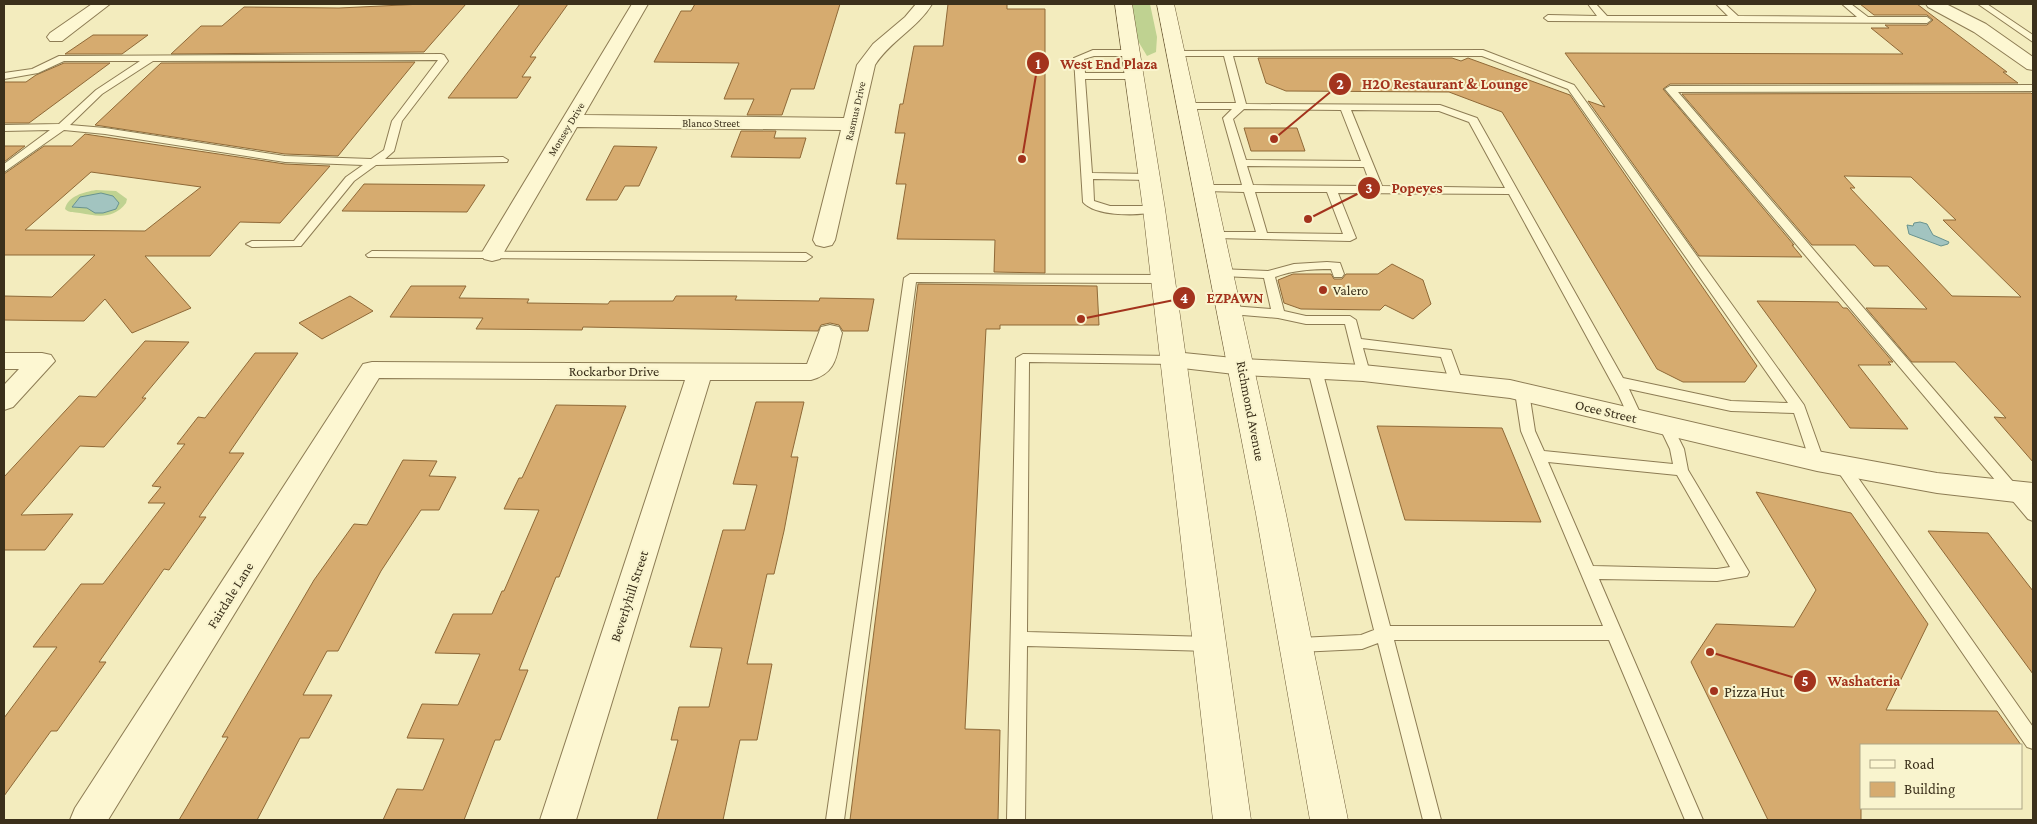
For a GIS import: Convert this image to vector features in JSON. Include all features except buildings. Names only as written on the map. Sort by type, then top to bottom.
[{"type":"main road","points":[[1123,4],[1150,177],[1232,820]]},
{"type":"main road","name":"Richmond Avenue","points":[[1165,4],[1243,367],[1299,645],[1330,820]]},
{"type":"street","points":[[56,37],[102,4]]},
{"type":"street","name":"Monsey Drive","points":[[492,254],[640,4]]},
{"type":"street","name":"Rasmus Drive","points":[[824,240],[866,65],[871,55],[882,43],[914,18],[924,4]]},
{"type":"street","points":[[1934,4],[1980,28],[2032,64]]},
{"type":"street","name":"Blanco Street","points":[[570,122],[852,124]]},
{"type":"street","name":"Rockarbor Drive","points":[[372,370],[811,372],[820,367],[830,333]]},
{"type":"street","name":"Ocee Street","points":[[1174,360],[1243,367],[1362,373],[1522,392],[1830,464],[1936,483],[2025,493]]},
{"type":"street","points":[[4,362],[42,362],[4,401]]},
{"type":"street","name":"Fairdale Lane","points":[[88,820],[372,370]]},
{"type":"street","name":"Beverlyhill Street","points":[[558,820],[700,372]]},
{"type":"lane","points":[[1592,4],[1604,18]]},
{"type":"lane","points":[[1720,4],[1736,19]]},
{"type":"lane","points":[[1846,4],[1866,20]]},
{"type":"lane","points":[[1982,4],[2033,39]]},
{"type":"lane","points":[[1548,18],[1928,20]]},
{"type":"lane","points":[[1131,53],[1084,55],[1079,58],[1089,202],[1092,207],[1101,209],[1154,209]]},
{"type":"lane","points":[[1176,53],[1483,53],[1571,87],[1799,408],[1830,464],[2033,741]]},
{"type":"lane","points":[[1228,53],[1242,106]]},
{"type":"lane","points":[[4,76],[24,74],[49,68],[62,58],[441,57],[443,61],[396,121],[389,151],[350,179],[297,244],[252,244]]},
{"type":"lane","points":[[4,169],[36,143],[62,128],[99,92],[152,58]]},
{"type":"lane","points":[[1080,76],[1134,76]]},
{"type":"lane","points":[[2033,88],[1670,88],[2025,493],[2033,515]]},
{"type":"lane","points":[[1187,106],[1440,108],[1473,120],[1619,382],[1635,417]]},
{"type":"lane","points":[[1242,106],[1228,118],[1263,237]]},
{"type":"lane","points":[[1345,106],[1378,190]]},
{"type":"lane","points":[[4,128],[62,128],[170,139],[286,159],[372,162],[503,160]]},
{"type":"lane","points":[[1241,163],[1368,164]]},
{"type":"lane","points":[[1088,176],[1150,177]]},
{"type":"lane","points":[[1205,188],[1250,190],[1511,191]]},
{"type":"lane","points":[[1215,235],[1350,238],[1332,190]]},
{"type":"lane","points":[[372,255],[492,254],[806,258]]},
{"type":"lane","points":[[1223,272],[1269,275],[1293,270],[1315,270],[1336,266],[1338,274]]},
{"type":"lane","points":[[1269,275],[1278,314]]},
{"type":"lane","points":[[835,820],[910,278],[1162,279]]},
{"type":"lane","points":[[1231,310],[1278,314],[1349,315],[1362,373]]},
{"type":"lane","points":[[1355,343],[1446,352],[1456,383]]},
{"type":"lane","points":[[1016,820],[1023,358],[1174,360]]},
{"type":"lane","points":[[1316,370],[1432,820]]},
{"type":"lane","points":[[1619,382],[1731,406],[1799,408]]},
{"type":"lane","points":[[1522,392],[1528,431],[1590,572],[1694,820]]},
{"type":"lane","points":[[1590,572],[1717,575],[1741,572],[1682,470],[1677,449],[1666,426]]},
{"type":"lane","points":[[1539,456],[1682,470]]},
{"type":"lane","points":[[1299,645],[1330,642],[1362,642],[1384,634],[1615,633]]},
{"type":"lane","points":[[1018,639],[1211,644]]},
{"type":"green space","points":[[1132,4],[1150,4],[1157,37],[1156,52],[1147,56],[1138,41]]},
{"type":"green space","points":[[96,190],[116,191],[127,199],[126,203],[116,212],[105,216],[72,212],[65,209],[73,198],[82,193]]},
{"type":"water","points":[[101,193],[113,196],[119,203],[116,209],[95,213],[87,208],[72,207],[80,197]]},
{"type":"water","points":[[1914,223],[1927,224],[1933,235],[1949,242],[1948,244],[1941,246],[1909,234],[1907,225],[1913,226]]},
{"type":"place","name":"H2O Restaurant & Lounge","points":[[1274,139]]},
{"type":"place","name":"West End Plaza","points":[[1022,159]]},
{"type":"place","name":"Popeyes","points":[[1308,219]]},
{"type":"place","name":"Valero","points":[[1323,290]]},
{"type":"place","name":"EZPAWN","points":[[1081,319]]},
{"type":"place","name":"Washateria","points":[[1710,652]]},
{"type":"place","name":"Pizza Hut","points":[[1714,691]]}]
